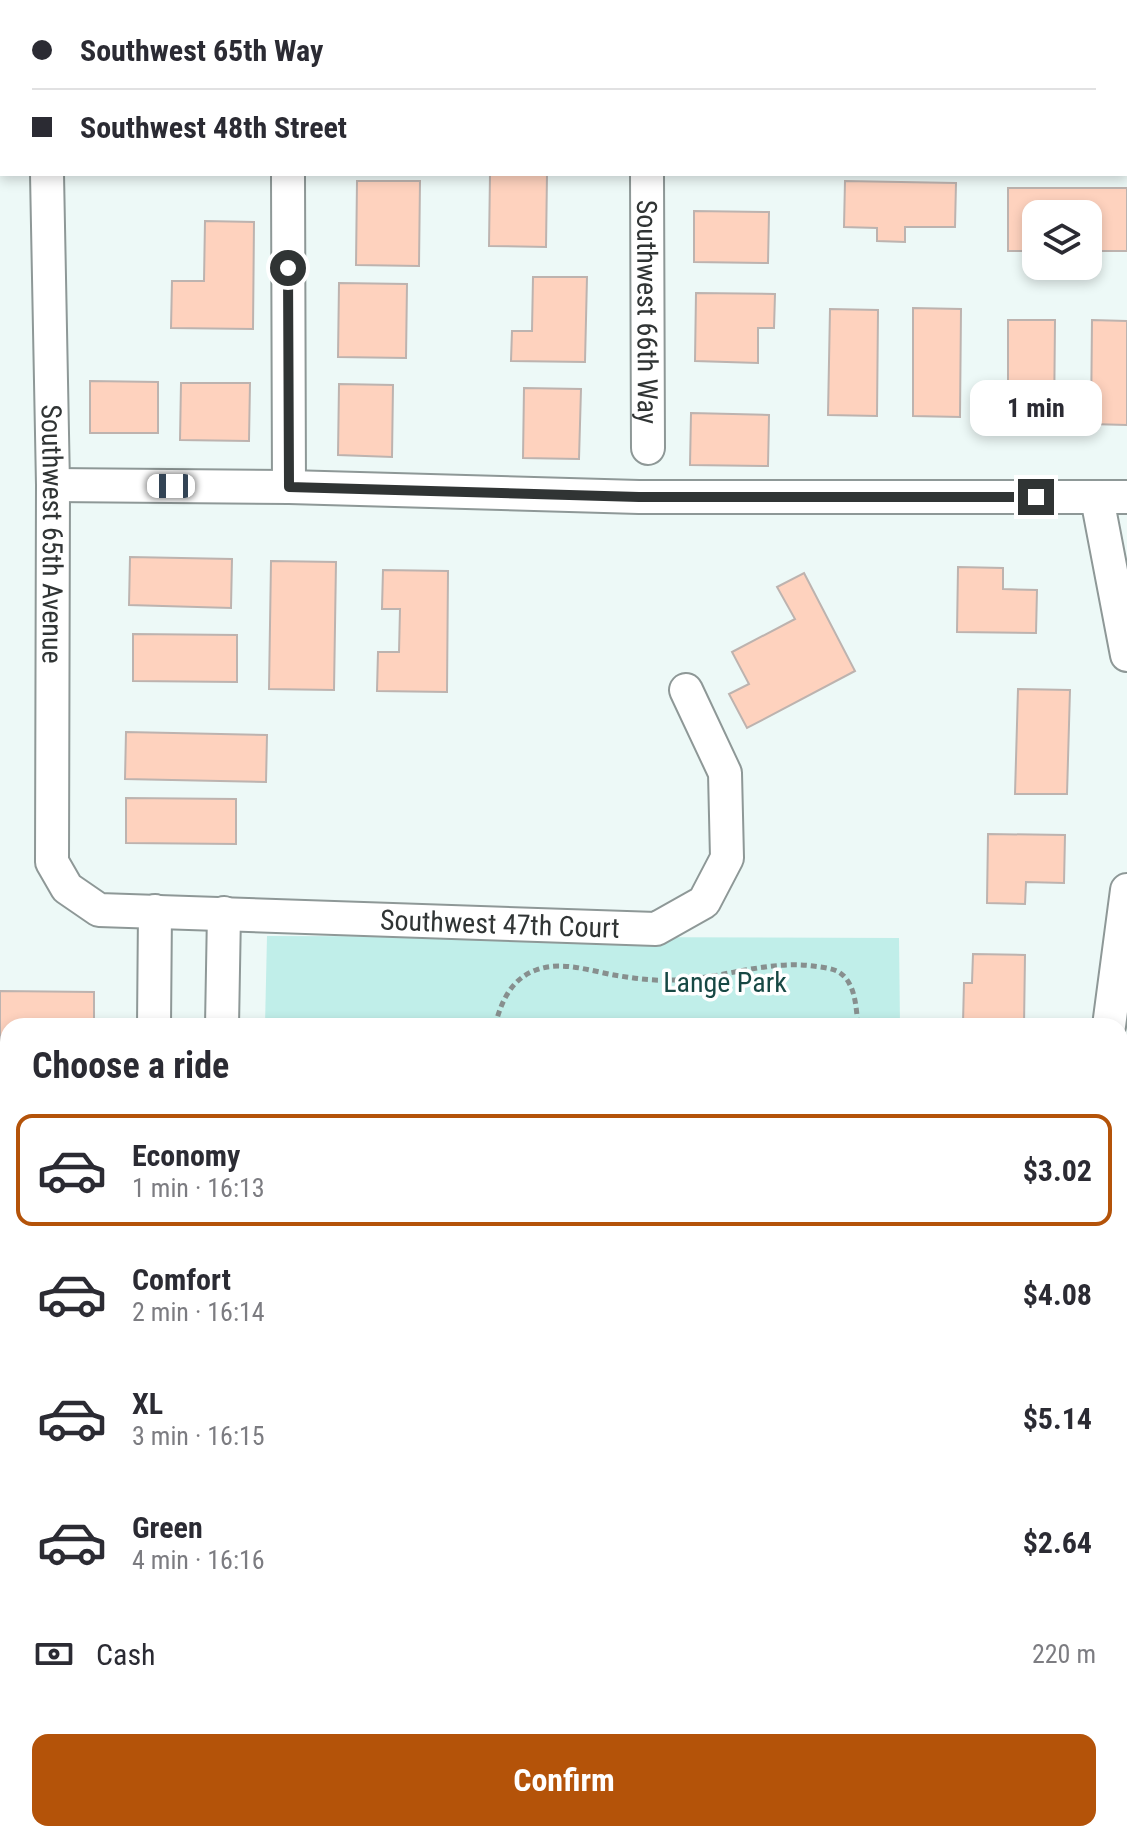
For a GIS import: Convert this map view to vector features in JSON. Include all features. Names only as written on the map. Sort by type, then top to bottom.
[{"type":"street","name":"Southwest 65th Avenue","points":[[47,176],[53,485],[52,862],[67,888]]},
{"type":"street","points":[[288,176],[289,487]]},
{"type":"street","name":"Southwest 66th Way","points":[[647,176],[648,448]]},
{"type":"street","points":[[53,485],[289,487],[655,497],[1112,498],[1127,655]]},
{"type":"street","name":"Southwest 47th Court","points":[[67,888],[99,910],[656,929],[704,902],[727,858],[725,773],[686,690]]},
{"type":"street","points":[[1110,1018],[1127,890]]},
{"type":"street","points":[[154,1018],[155,911]]},
{"type":"street","points":[[222,1018],[224,913]]},
{"type":"path","points":[[497,1018],[507,992],[520,978],[537,969],[556,966],[622,976],[678,980],[780,965],[803,965],[837,971],[847,980],[855,998],[857,1018]]},
{"type":"green space","name":"Lange Park","points":[[267,936],[899,938],[900,1018],[265,1018]]},
{"type":"building","points":[[490,176],[547,176],[546,247],[489,246]]},
{"type":"building","points":[[357,181],[420,181],[419,266],[356,265]]},
{"type":"building","points":[[845,181],[956,183],[955,227],[905,227],[905,242],[877,241],[877,228],[844,227]]},
{"type":"building","points":[[1008,188],[1127,188],[1127,251],[1102,251],[1102,200],[1022,200],[1022,251],[1008,251]]},
{"type":"building","points":[[694,211],[769,212],[768,263],[694,262]]},
{"type":"building","points":[[205,221],[254,222],[253,329],[171,328],[172,281],[204,281]]},
{"type":"building","points":[[533,277],[587,277],[585,362],[511,361],[512,331],[532,331]]},
{"type":"building","points":[[339,283],[407,284],[406,358],[338,357]]},
{"type":"building","points":[[696,293],[775,294],[774,328],[758,328],[758,363],[695,361]]},
{"type":"building","points":[[913,308],[961,309],[960,417],[913,416]]},
{"type":"building","points":[[830,309],[878,310],[877,416],[828,415]]},
{"type":"building","points":[[1008,320],[1055,320],[1054,424],[1008,424]]},
{"type":"building","points":[[1092,320],[1127,321],[1127,425],[1091,424]]},
{"type":"building","points":[[90,381],[158,382],[158,433],[90,433]]},
{"type":"building","points":[[181,383],[250,383],[249,441],[180,440]]},
{"type":"building","points":[[339,384],[393,385],[392,457],[338,455]]},
{"type":"building","points":[[524,388],[581,389],[579,459],[523,458]]},
{"type":"building","points":[[691,413],[769,415],[768,466],[690,465]]},
{"type":"building","points":[[130,557],[232,559],[231,608],[129,605]]},
{"type":"building","points":[[271,561],[336,562],[334,690],[269,689]]},
{"type":"building","points":[[958,567],[1003,568],[1003,589],[1037,590],[1036,633],[957,632]]},
{"type":"building","points":[[383,570],[448,571],[447,692],[377,691],[378,652],[399,652],[400,609],[382,609]]},
{"type":"building","points":[[804,573],[855,671],[747,728],[729,694],[749,684],[732,652],[795,619],[777,587]]},
{"type":"building","points":[[133,634],[237,635],[237,682],[133,681]]},
{"type":"building","points":[[1018,689],[1070,690],[1067,794],[1015,794]]},
{"type":"building","points":[[126,732],[267,735],[266,782],[125,779]]},
{"type":"building","points":[[126,798],[236,799],[236,844],[126,843]]},
{"type":"building","points":[[988,834],[1065,835],[1064,883],[1026,882],[1025,904],[987,903]]},
{"type":"building","points":[[973,954],[1025,955],[1024,1018],[963,1018],[964,983],[972,983]]},
{"type":"building","points":[[0,991],[94,992],[94,1018],[0,1018]]},
{"type":"route","points":[[288,268],[289,487],[639,497],[1036,497]]}]
